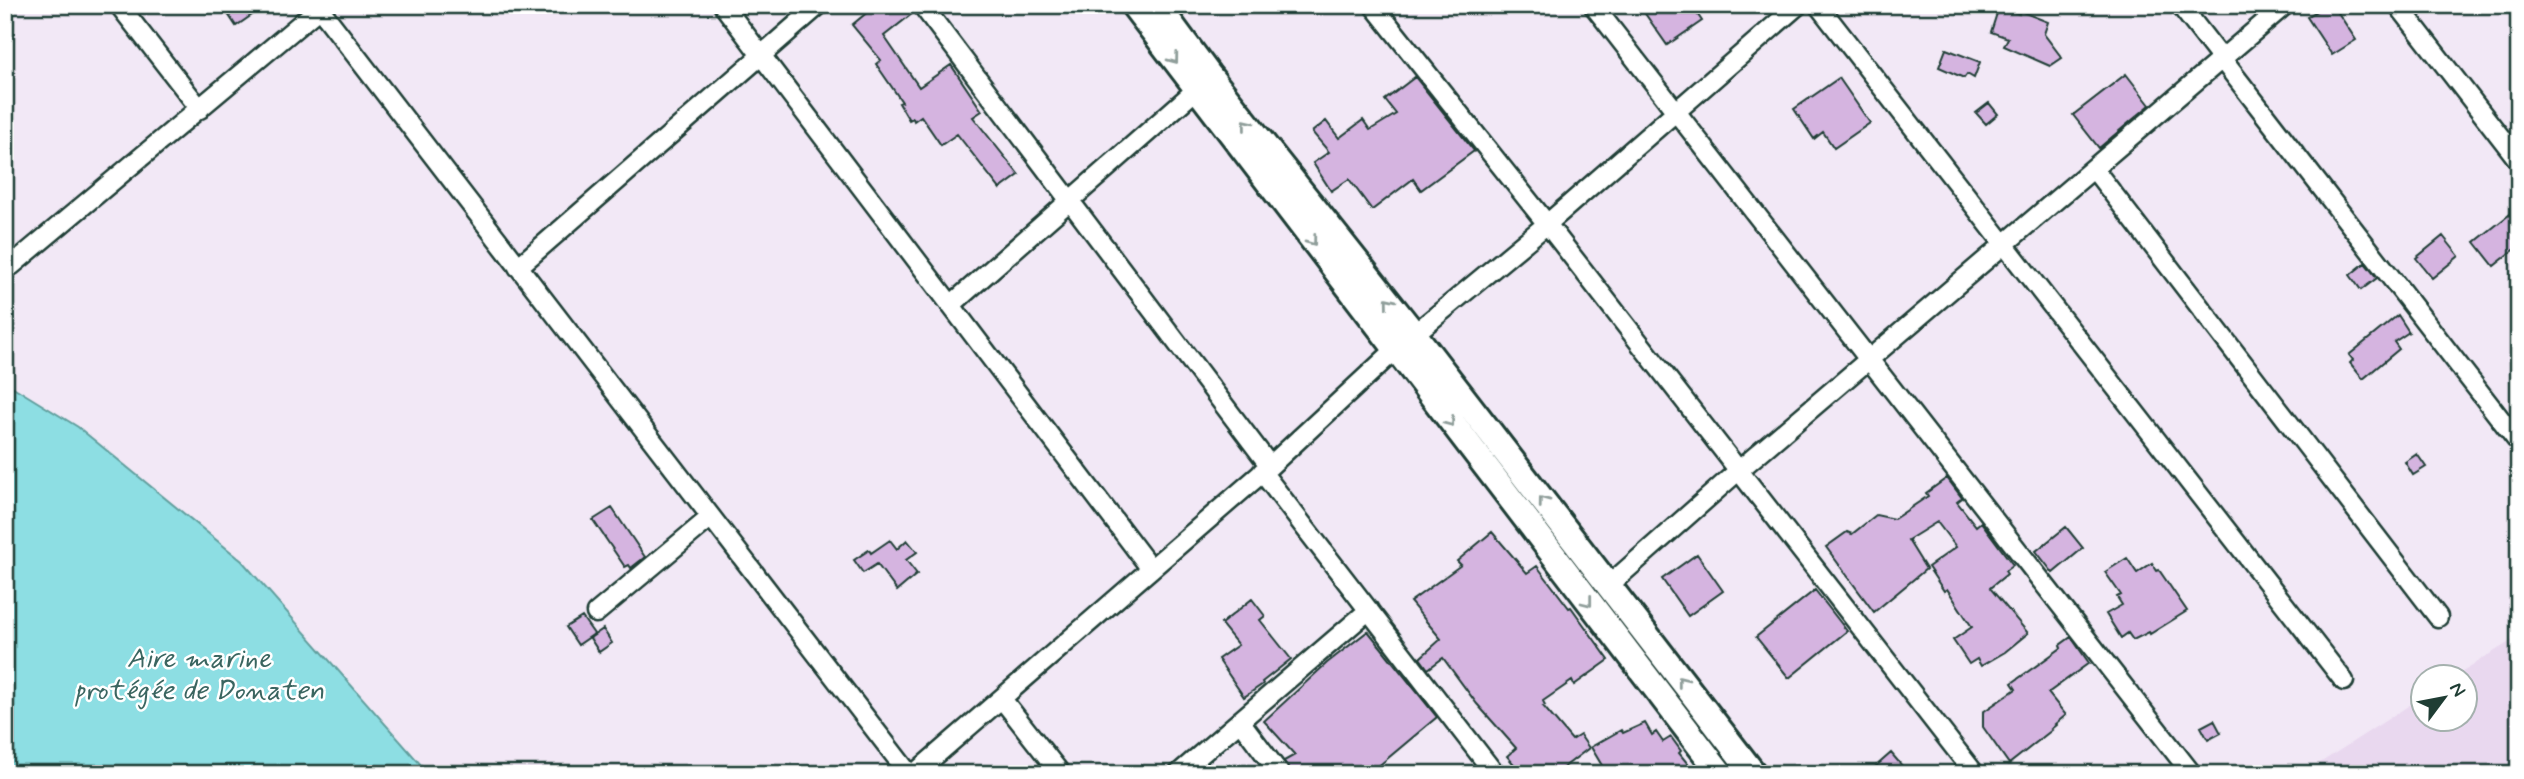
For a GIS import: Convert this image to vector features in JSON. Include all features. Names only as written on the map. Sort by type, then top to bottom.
[{"type":"street","points":[[119,5],[200,109]]},
{"type":"street","points":[[723,5],[1151,569]]},
{"type":"street","points":[[518,267],[819,5]]},
{"type":"street","points":[[922,5],[1070,201],[1369,610],[1495,774]]},
{"type":"street","points":[[1133,5],[1721,774]]},
{"type":"street","points":[[1157,5],[1754,774]]},
{"type":"street","points":[[1373,5],[1548,224],[1975,774]]},
{"type":"street","points":[[1593,5],[2192,774]]},
{"type":"street","points":[[11,266],[320,6],[518,267],[911,774],[1002,699],[1266,469],[1395,350],[1548,224],[1798,5]]},
{"type":"street","points":[[1818,5],[2344,681]]},
{"type":"street","points":[[2180,5],[2519,443]]},
{"type":"street","points":[[1608,586],[1738,471],[2285,5]]},
{"type":"street","points":[[2398,5],[2519,161]]},
{"type":"street","points":[[951,305],[1197,89]]},
{"type":"street","points":[[2094,169],[2438,617]]},
{"type":"street","points":[[596,613],[711,517]]},
{"type":"street","points":[[1178,774],[1369,610]]},
{"type":"street","points":[[1002,699],[1060,774]]},
{"type":"street","points":[[1690,735],[1710,717]]},
{"type":"street","points":[[1240,721],[1280,774]]},
{"type":"shaded area","points":[[2519,636],[2519,774],[2303,774],[2408,706],[2408,734],[2478,734],[2478,664],[2474,664]]},
{"type":"water","name":"Aire marine protégée de Donaten","points":[[5,382],[78,427],[242,561],[429,774],[5,774]]},
{"type":"building","points":[[222,5],[245,5],[252,15],[236,26]]},
{"type":"building","points":[[876,5],[911,5],[913,13],[884,36],[919,87],[951,65],[982,111],[973,117],[1019,175],[1000,189],[957,134],[941,145],[921,116],[914,121],[913,118],[909,120],[899,103],[902,102],[876,64],[881,60],[852,25]]},
{"type":"building","points":[[1639,5],[1691,5],[1702,21],[1667,45]]},
{"type":"building","points":[[2326,5],[2333,5],[2356,40],[2332,55],[2307,17]]},
{"type":"building","points":[[1999,7],[2019,14],[2020,11],[2048,22],[2044,34],[2062,58],[2050,66],[2004,46],[2008,38],[1991,32]]},
{"type":"building","points":[[1946,49],[1980,62],[1974,78],[1967,74],[1964,78],[1939,67]]},
{"type":"building","points":[[2126,74],[2150,105],[2099,148],[2073,115]]},
{"type":"building","points":[[1415,77],[1474,151],[1421,190],[1413,179],[1372,210],[1349,179],[1331,191],[1313,163],[1329,152],[1312,132],[1326,121],[1339,138],[1363,120],[1370,130],[1396,114],[1385,100]]},
{"type":"building","points":[[1839,78],[1870,123],[1834,148],[1823,132],[1814,139],[1794,109]]},
{"type":"building","points":[[1989,103],[1998,114],[1986,124],[1976,113]]},
{"type":"building","points":[[2519,207],[2519,246],[2494,266],[2475,242]]},
{"type":"building","points":[[2443,236],[2459,256],[2432,278],[2416,258]]},
{"type":"building","points":[[2365,263],[2377,278],[2361,290],[2350,275]]},
{"type":"building","points":[[2398,315],[2409,332],[2394,342],[2399,349],[2363,379],[2350,363],[2353,360],[2349,355]]},
{"type":"building","points":[[2417,454],[2426,467],[2413,475],[2405,462]]},
{"type":"building","points":[[1947,478],[1962,498],[1957,502],[1976,526],[1981,522],[2013,565],[2005,571],[2007,574],[1990,588],[2028,633],[2005,652],[1981,666],[1977,659],[1969,664],[1953,640],[1972,627],[1947,589],[1944,591],[1928,567],[1956,547],[1937,522],[1908,540],[1926,569],[1874,612],[1826,547],[1847,532],[1852,534],[1876,515],[1894,519],[1928,496],[1926,493]]},
{"type":"building","points":[[612,508],[645,557],[631,568],[629,565],[625,567],[593,520]]},
{"type":"building","points":[[2066,527],[2083,548],[2053,573],[2036,551]]},
{"type":"building","points":[[1492,532],[1527,573],[1537,566],[1609,660],[1574,685],[1572,681],[1543,701],[1543,706],[1572,740],[1580,735],[1589,748],[1555,774],[1522,774],[1507,756],[1516,748],[1477,704],[1443,658],[1428,669],[1420,658],[1441,639],[1410,602],[1461,565],[1457,561]]},
{"type":"building","points":[[890,540],[897,549],[907,540],[917,552],[906,560],[917,574],[897,591],[877,564],[863,573],[854,560],[869,550],[871,553]]},
{"type":"building","points":[[1697,554],[1723,591],[1688,616],[1662,579]]},
{"type":"building","points":[[2127,558],[2137,573],[2152,563],[2187,611],[2150,634],[2149,632],[2133,640],[2128,633],[2121,638],[2106,614],[2122,605],[2117,597],[2121,595],[2105,572]]},
{"type":"building","points":[[1815,590],[1847,631],[1789,678],[1756,637]]},
{"type":"building","points":[[1252,599],[1265,616],[1260,620],[1291,659],[1244,697],[1218,659],[1238,645],[1221,624]]},
{"type":"building","points":[[582,617],[594,634],[578,645],[566,627]]},
{"type":"building","points":[[603,629],[612,643],[599,652],[590,638]]},
{"type":"building","points":[[1368,631],[1437,717],[1369,774],[1291,774],[1284,761],[1295,755],[1264,721],[1327,663]]},
{"type":"building","points":[[2071,637],[2089,663],[2048,693],[2066,715],[2052,730],[2009,764],[1983,727],[1983,712],[2016,689],[2012,683],[2061,648],[2060,645]]},
{"type":"building","points":[[2214,720],[2221,733],[2208,740],[2201,727]]},
{"type":"building","points":[[1645,723],[1652,735],[1656,732],[1663,742],[1671,737],[1681,751],[1679,753],[1696,774],[1607,774],[1591,747],[1621,730],[1623,733]]},
{"type":"building","points":[[1891,753],[1909,774],[1867,774]]}]
